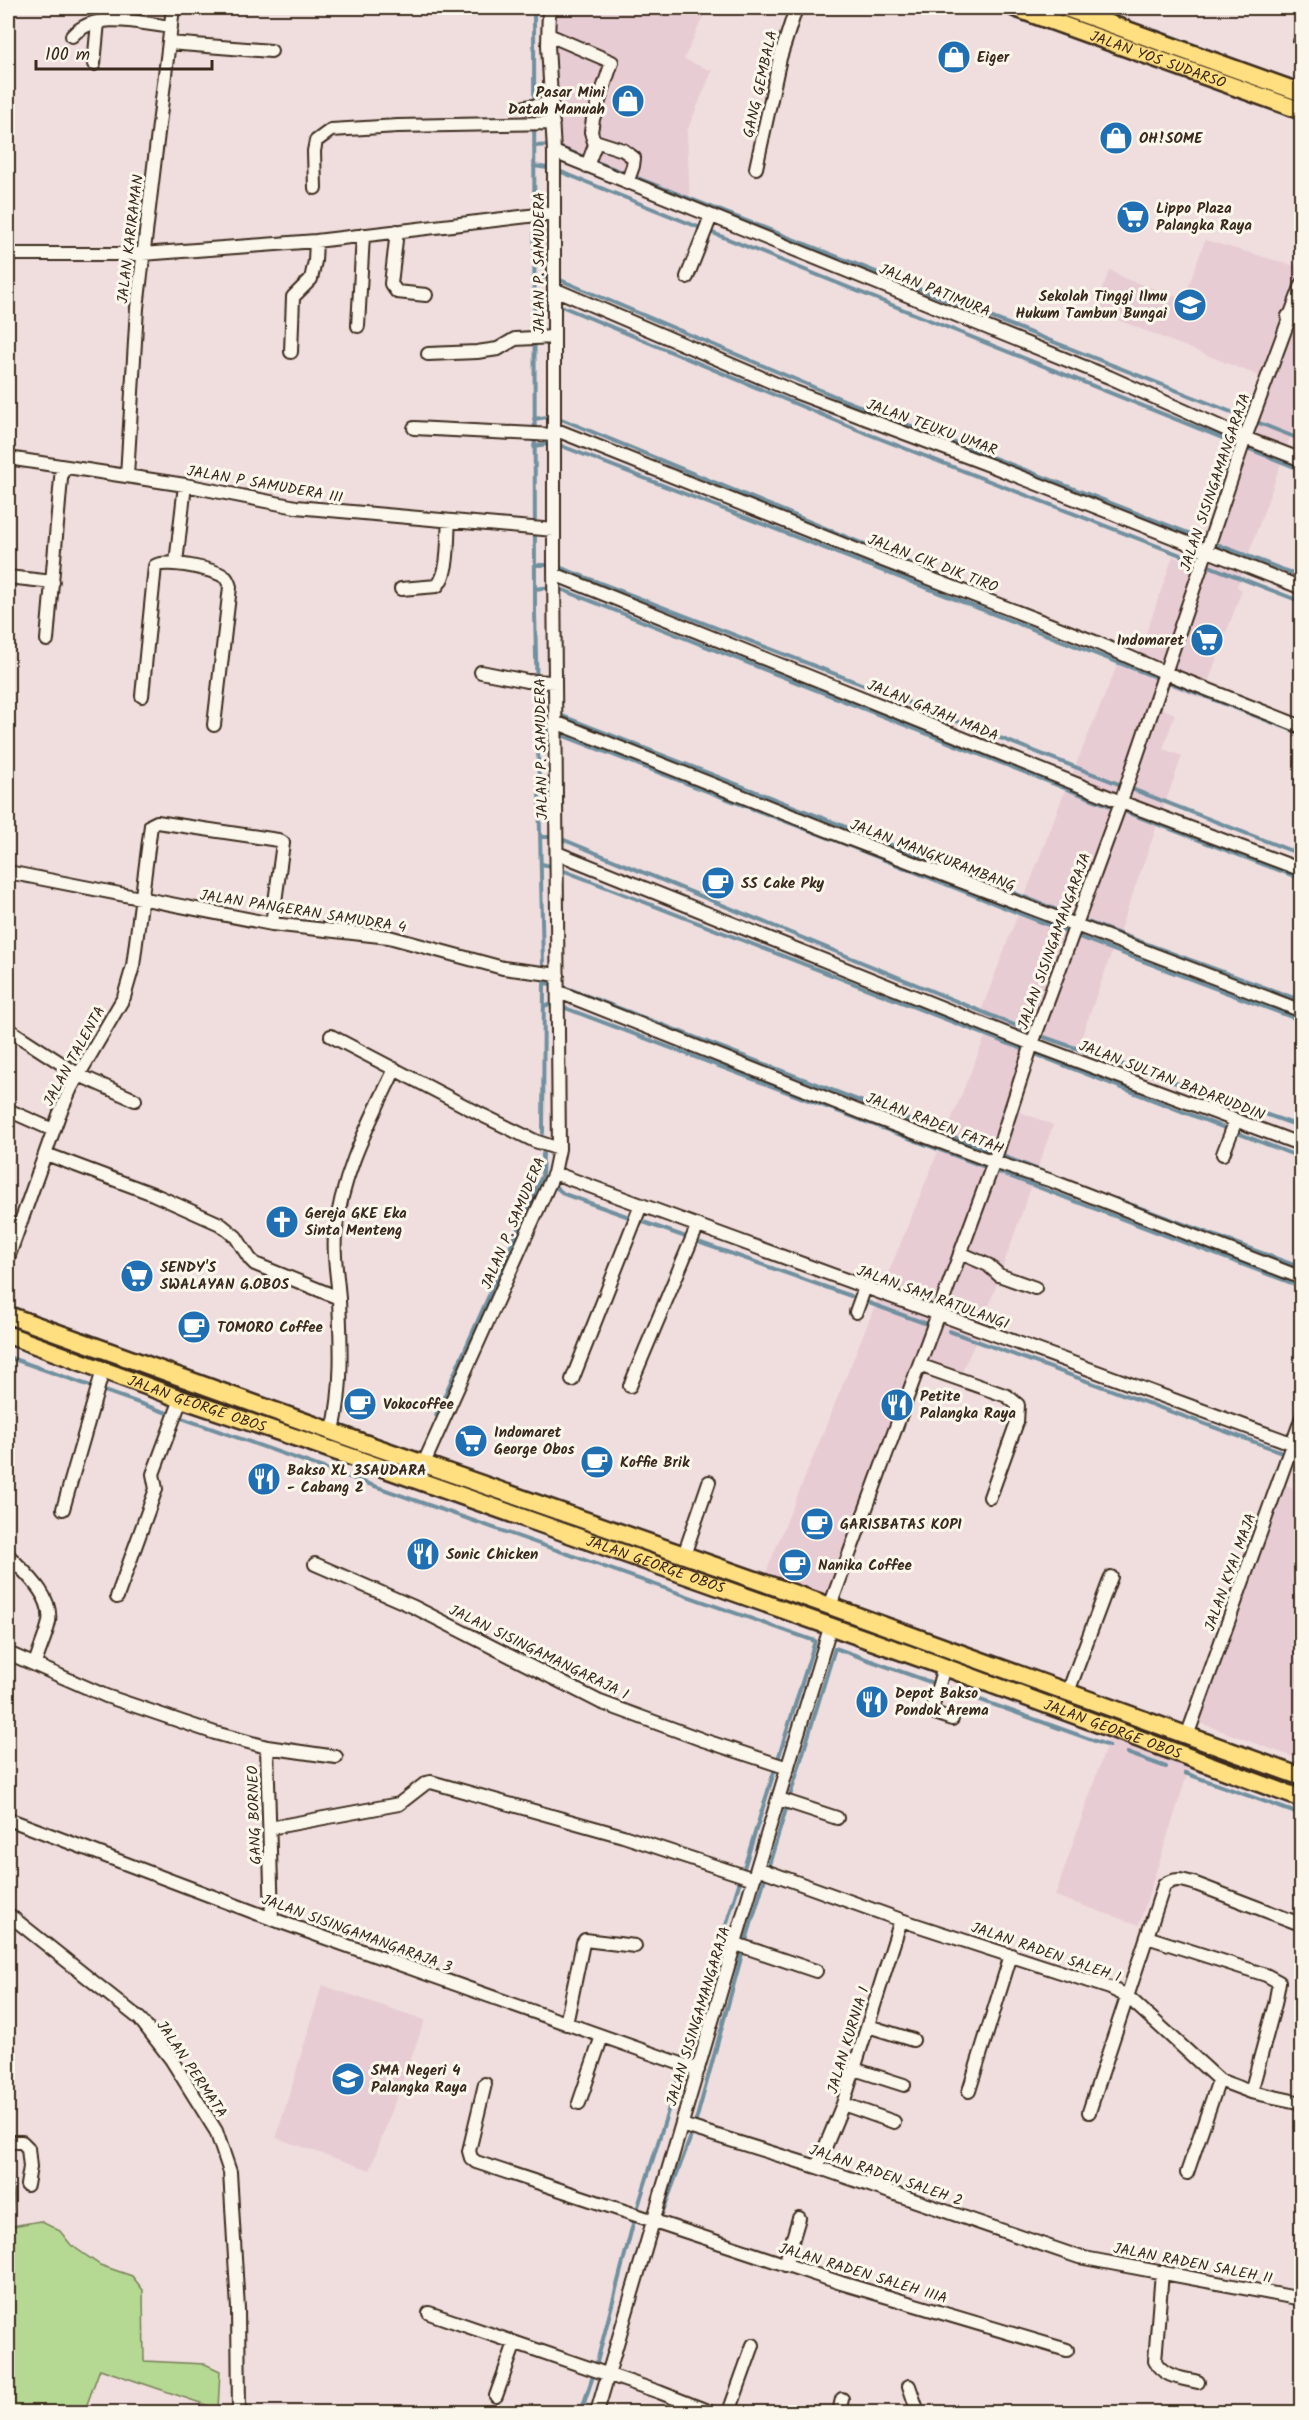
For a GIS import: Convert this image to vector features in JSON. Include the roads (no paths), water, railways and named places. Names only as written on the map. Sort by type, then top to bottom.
[{"type":"main road","name":"JALAN YOS SUDARSO","points":[[1015,8],[1302,111]]},
{"type":"main road","name":"JALAN YOS SUDARSO","points":[[1066,8],[1302,93]]},
{"type":"main road","name":"JALAN GEORGE OBOS","points":[[8,1315],[830,1606],[1302,1777]]},
{"type":"main road","name":"JALAN GEORGE OBOS","points":[[8,1335],[181,1399],[309,1442],[938,1665],[1302,1799]]},
{"type":"main road","points":[[596,1545],[602,1527]]},
{"type":"main road","points":[[935,1644],[938,1665]]},
{"type":"street","name":"JALAN KARIRAMAN","points":[[127,476],[133,352],[142,254],[173,8]]},
{"type":"street","name":"JALAN P. SAMUDERA","points":[[424,1462],[554,1173],[559,1149],[554,574],[554,153],[549,8]]},
{"type":"street","name":"GANG GEMBALA","points":[[756,168],[780,58],[796,8]]},
{"type":"street","points":[[72,36],[79,29],[98,22],[118,21],[171,27]]},
{"type":"street","points":[[94,64],[98,22]]},
{"type":"street","points":[[549,35],[612,62],[591,127],[595,145],[587,166]]},
{"type":"street","points":[[169,43],[271,51]]},
{"type":"street","points":[[525,106],[551,104]]},
{"type":"street","points":[[315,188],[316,141],[331,130],[398,126],[553,123]]},
{"type":"street","points":[[595,141],[623,150],[634,158],[627,183]]},
{"type":"street","name":"JALAN PATIMURA","points":[[554,153],[1109,377],[1245,438],[1302,460]]},
{"type":"street","points":[[8,254],[142,254],[316,241],[554,213]]},
{"type":"street","points":[[687,276],[711,216]]},
{"type":"street","points":[[397,231],[391,284],[397,292],[426,295]]},
{"type":"street","points":[[358,326],[363,235]]},
{"type":"street","points":[[291,352],[293,297],[310,279],[316,241]]},
{"type":"street","name":"JALAN SISINGAMANGARAJA","points":[[830,1606],[993,1162],[1032,1044],[1166,673],[1245,438],[1288,316],[1302,284]]},
{"type":"street","name":"JALAN TEUKU UMAR","points":[[554,289],[795,393],[992,466],[1302,588]]},
{"type":"street","points":[[1288,316],[1302,322]]},
{"type":"street","points":[[428,354],[498,349],[515,339],[554,337]]},
{"type":"street","name":"JALAN CIK DIK TIRO","points":[[414,428],[526,434],[554,432],[1095,642],[1302,727]]},
{"type":"street","name":"JALAN P SAMUDERA III","points":[[8,458],[185,485],[296,507],[554,530]]},
{"type":"street","points":[[47,640],[62,467]]},
{"type":"street","points":[[176,563],[185,485]]},
{"type":"street","points":[[401,590],[436,586],[441,581],[449,521]]},
{"type":"street","points":[[142,696],[155,566],[160,562],[176,563],[218,573],[226,578],[230,587],[214,725]]},
{"type":"street","name":"JALAN GAJAH MADA","points":[[554,574],[1121,802],[1302,870]]},
{"type":"street","points":[[8,577],[53,582]]},
{"type":"street","points":[[481,672],[527,681],[555,682]]},
{"type":"street","name":"JALAN MANGKURAMBANG","points":[[555,722],[1076,926],[1302,1011]]},
{"type":"street","name":"JALAN TALENTA","points":[[8,1258],[53,1130],[71,1088],[124,997],[129,983],[135,950],[148,831],[151,825],[157,822],[278,840],[283,843],[272,924]]},
{"type":"street","name":"JALAN SULTAN BADARUDDIN","points":[[557,853],[1032,1044],[1302,1145]]},
{"type":"street","name":"JALAN PANGERAN SAMUDRA 4","points":[[8,872],[272,924],[389,937],[502,968],[558,975]]},
{"type":"street","name":"JALAN RADEN FATAH","points":[[559,992],[873,1117],[993,1162],[1052,1181],[1302,1278]]},
{"type":"street","points":[[8,1029],[79,1075],[135,1100]]},
{"type":"street","points":[[331,1036],[494,1121],[535,1141],[559,1149]]},
{"type":"street","points":[[333,1431],[340,1397],[339,1298],[334,1257],[342,1191],[365,1131],[395,1069]]},
{"type":"street","points":[[8,1110],[53,1130]]},
{"type":"street","points":[[1223,1154],[1236,1120]]},
{"type":"street","points":[[46,1154],[153,1194],[220,1224],[236,1236],[255,1264],[339,1298]]},
{"type":"street","name":"JALAN SAM RATULANGI","points":[[554,1173],[1297,1446]]},
{"type":"street","points":[[572,1380],[640,1205]]},
{"type":"street","points":[[630,1386],[697,1227]]},
{"type":"street","points":[[960,1253],[988,1265],[999,1275],[1035,1288]]},
{"type":"street","points":[[856,1312],[865,1287]]},
{"type":"street","points":[[919,1365],[1007,1396],[1018,1406],[1017,1422],[990,1497]]},
{"type":"street","points":[[63,1509],[103,1371]]},
{"type":"street","points":[[117,1597],[156,1489],[153,1474],[181,1399]]},
{"type":"street","name":"JALAN KYAI MAJA","points":[[1186,1736],[1297,1446],[1302,1418]]},
{"type":"street","points":[[684,1555],[709,1482]]},
{"type":"street","points":[[8,1555],[37,1586],[46,1603],[49,1622],[35,1664]]},
{"type":"street","name":"JALAN SISINGAMANGARAJA 1","points":[[315,1564],[414,1607],[600,1702],[693,1737],[788,1768]]},
{"type":"street","points":[[1068,1692],[1111,1577]]},
{"type":"street","name":"JALAN SISINGAMANGARAJA","points":[[597,2412],[651,2222],[830,1628]]},
{"type":"street","points":[[8,1653],[85,1688],[224,1736],[267,1747],[336,1757]]},
{"type":"street","points":[[938,1665],[932,1709],[935,1713],[952,1719]]},
{"type":"street","name":"GANG BORNEO","points":[[267,1747],[272,1919]]},
{"type":"street","points":[[270,1828],[399,1804],[426,1783],[434,1783],[755,1873]]},
{"type":"street","points":[[779,1799],[837,1818]]},
{"type":"street","name":"JALAN SISINGAMANGARAJA 3","points":[[8,1819],[272,1919],[698,2070]]},
{"type":"street","name":"JALAN RADEN SALEH I","points":[[755,1873],[1011,1955],[1127,1996],[1220,2080],[1251,2092],[1302,2103]]},
{"type":"street","points":[[1089,2112],[1159,1893],[1164,1885],[1171,1880],[1196,1884],[1295,1922]]},
{"type":"street","name":"JALAN PERMATA","points":[[8,1914],[140,2019],[171,2059],[216,2131],[230,2172],[239,2351],[239,2412]]},
{"type":"street","name":"JALAN KURNIA I","points":[[817,2167],[843,2104],[901,1920]]},
{"type":"street","points":[[1147,1936],[1266,1975],[1278,1982],[1275,2004],[1251,2092]]},
{"type":"street","points":[[566,2024],[585,1940],[635,1946]]},
{"type":"street","points":[[736,1944],[816,1971]]},
{"type":"street","points":[[969,2091],[1011,1955]]},
{"type":"street","points":[[868,2026],[913,2040]]},
{"type":"street","points":[[579,2103],[602,2037]]},
{"type":"street","points":[[854,2069],[904,2085]]},
{"type":"street","points":[[1187,2173],[1220,2080]]},
{"type":"street","name":"JALAN RADEN SALEH IIIA","points":[[485,2084],[469,2151],[471,2158],[483,2165],[785,2265],[1067,2350]]},
{"type":"street","points":[[843,2104],[894,2122]]},
{"type":"street","name":"JALAN RADEN SALEH 2","points":[[682,2125],[817,2167],[1079,2257]]},
{"type":"street","points":[[8,2142],[22,2142],[28,2148],[30,2167],[27,2185]]},
{"type":"street","points":[[785,2265],[799,2218]]},
{"type":"street","name":"JALAN RADEN SALEH II","points":[[1079,2257],[1302,2300]]},
{"type":"street","points":[[1162,2272],[1155,2361],[1159,2369],[1169,2375],[1198,2382]]},
{"type":"street","points":[[429,2313],[609,2374],[710,2412]]},
{"type":"street","points":[[496,2397],[515,2343]]},
{"type":"street","points":[[729,2412],[753,2345]]},
{"type":"street","points":[[909,2386],[918,2412]]},
{"type":"street","points":[[839,2412],[842,2399]]},
{"type":"waterway","points":[[534,8],[535,612],[543,964]]},
{"type":"waterway","points":[[1156,31],[1264,71]]},
{"type":"waterway","points":[[534,146],[554,145],[1302,440]]},
{"type":"waterway","points":[[534,166],[554,169],[1302,470]]},
{"type":"waterway","points":[[533,278],[550,277]]},
{"type":"waterway","points":[[558,279],[844,400],[1302,577]]},
{"type":"waterway","points":[[533,298],[554,303],[868,434],[1302,602]]},
{"type":"waterway","points":[[534,419],[554,416],[970,588]]},
{"type":"waterway","points":[[534,446],[554,443],[1302,734]]},
{"type":"waterway","points":[[535,565],[554,565],[1302,855]]},
{"type":"waterway","points":[[535,589],[551,587]]},
{"type":"waterway","points":[[558,588],[1110,806]]},
{"type":"waterway","points":[[538,710],[555,713],[1070,915]]},
{"type":"waterway","points":[[538,726],[1084,939],[1302,1021]]},
{"type":"waterway","points":[[1128,813],[1302,879]]},
{"type":"waterway","points":[[542,837],[557,837],[1041,1036],[1302,1127]]},
{"type":"waterway","points":[[542,864],[1302,1158]]},
{"type":"waterway","points":[[1087,922],[1302,1001]]},
{"type":"waterway","points":[[543,1133],[544,983],[559,985],[1047,1173]]},
{"type":"waterway","points":[[544,1005],[560,1006],[1302,1287]]},
{"type":"waterway","points":[[436,1415],[542,1176],[543,1154]]},
{"type":"waterway","points":[[557,1188],[564,1194],[683,1236]]},
{"type":"waterway","points":[[1116,1199],[1302,1268]]},
{"type":"waterway","points":[[701,1243],[851,1296]]},
{"type":"waterway","points":[[869,1303],[930,1325]]},
{"type":"waterway","points":[[8,1324],[691,1568]]},
{"type":"waterway","points":[[949,1331],[1285,1453]]},
{"type":"waterway","points":[[8,1357],[815,1641],[635,2216],[595,2370],[581,2412]]},
{"type":"waterway","points":[[660,2219],[694,2128],[744,1947],[835,1648],[1109,1746]]},
{"type":"waterway","points":[[977,1670],[1302,1786]]},
{"type":"waterway","points":[[1127,1753],[1166,1767]]},
{"type":"waterway","points":[[1185,1773],[1302,1815]]},
{"type":"place","name":"Eiger","points":[[954,57]]},
{"type":"place","name":"Pasar Mini Datah Manuah","points":[[628,101]]},
{"type":"place","name":"OH!SOME","points":[[1116,138]]},
{"type":"place","name":"Lippo Plaza Palangka Raya","points":[[1133,217]]},
{"type":"place","name":"Sekolah Tinggi Ilmu Hukum Tambun Bungai","points":[[1190,305]]},
{"type":"place","name":"Indomaret","points":[[1207,640]]},
{"type":"place","name":"SS Cake Pky","points":[[718,883]]},
{"type":"place","name":"Gereja GKE Eka Sinta Menteng","points":[[282,1222]]},
{"type":"place","name":"SENDY'S SWALAYAN G.OBOS","points":[[137,1276]]},
{"type":"place","name":"TOMORO Coffee","points":[[194,1327]]},
{"type":"place","name":"Vokocoffee","points":[[360,1404]]},
{"type":"place","name":"Petite Palangka Raya","points":[[897,1405]]},
{"type":"place","name":"Indomaret George Obos","points":[[471,1441]]},
{"type":"place","name":"Koffie Brik","points":[[597,1462]]},
{"type":"place","name":"Bakso XL 3SAUDARA - Cabang 2","points":[[264,1479]]},
{"type":"place","name":"GARISBATAS KOPI","points":[[817,1524]]},
{"type":"place","name":"Sonic Chicken","points":[[423,1554]]},
{"type":"place","name":"Nanika Coffee","points":[[795,1565]]},
{"type":"place","name":"Depot Bakso Pondok Arema","points":[[872,1702]]},
{"type":"place","name":"SMA Negeri 4 Palangka Raya","points":[[348,2079]]}]
